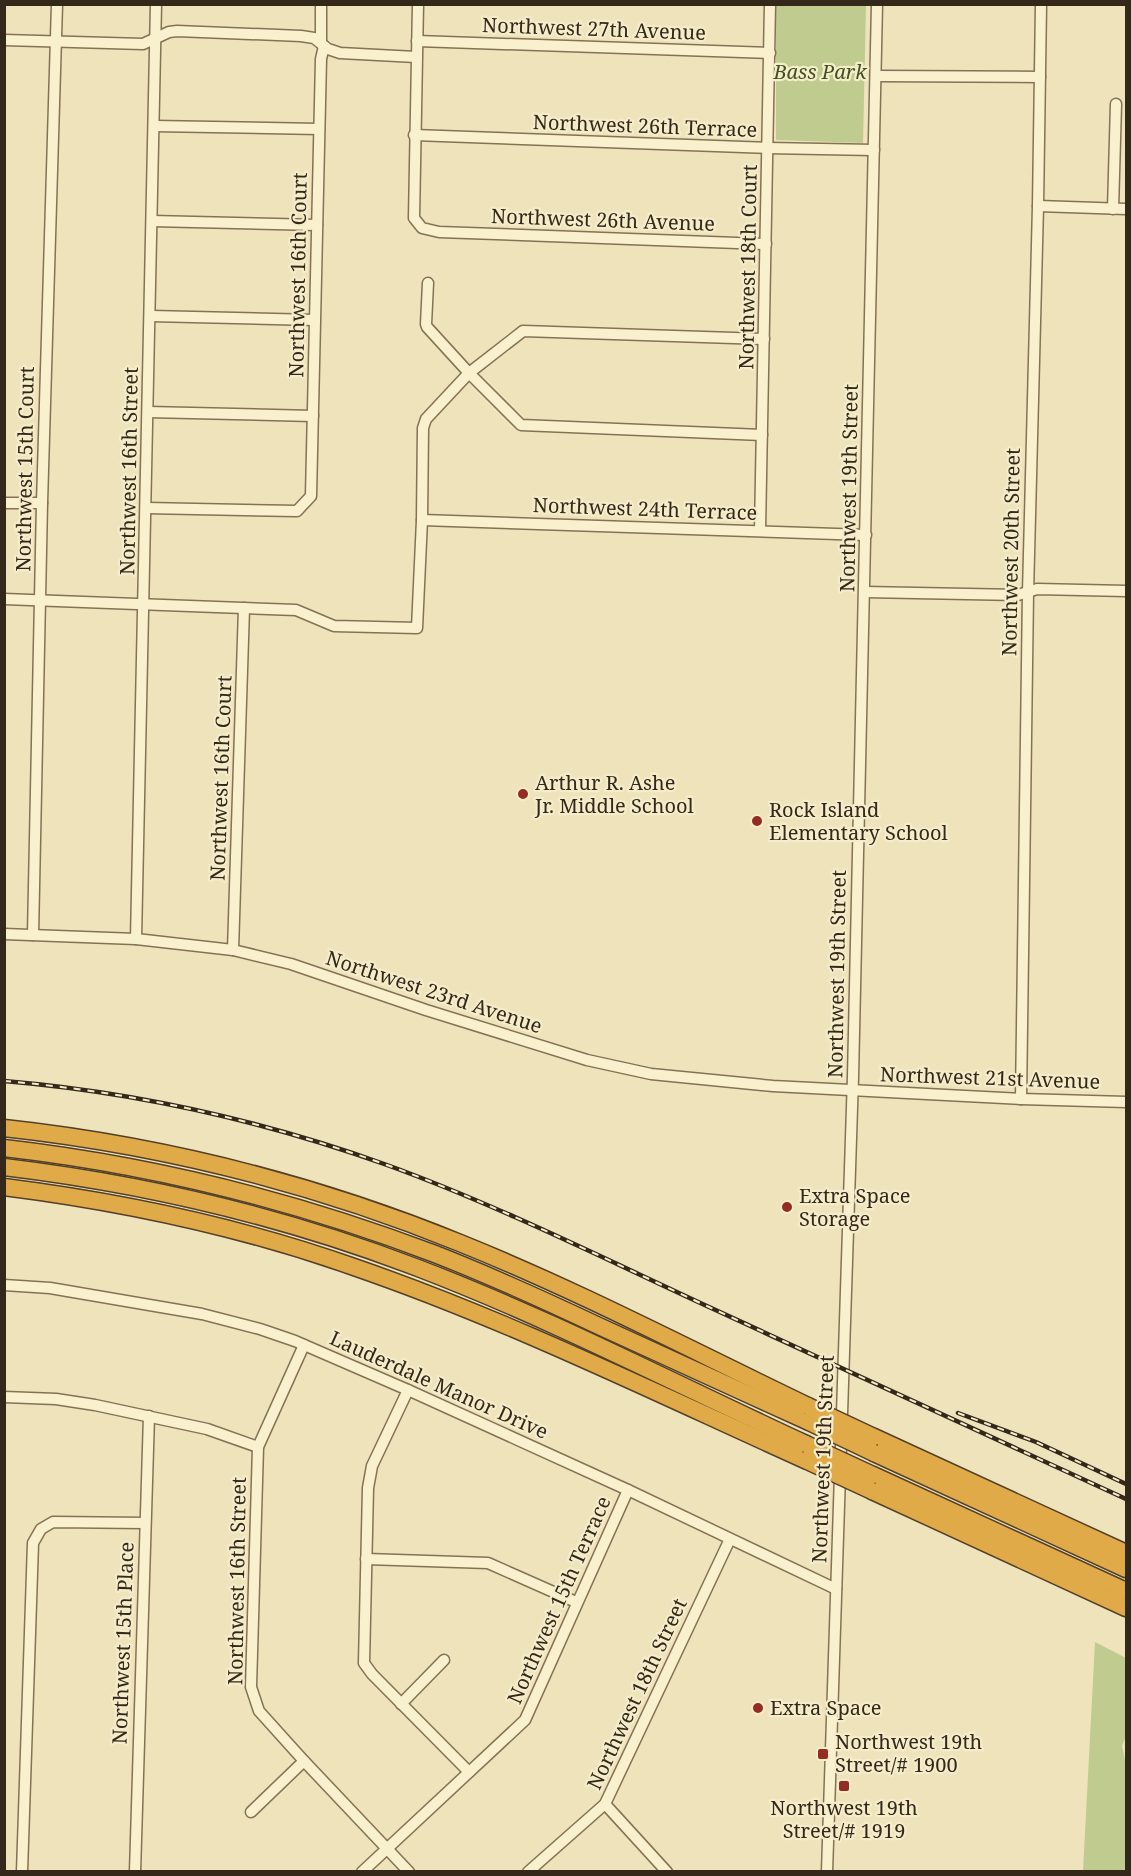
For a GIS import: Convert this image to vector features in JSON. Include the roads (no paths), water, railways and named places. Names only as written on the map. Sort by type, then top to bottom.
[{"type":"highway","points":[[4,1128],[129,1147],[252,1174],[369,1209],[488,1254],[571,1292],[807,1414]]},
{"type":"highway","points":[[4,1148],[112,1164],[202,1182],[340,1221],[408,1244],[522,1290],[807,1414],[1126,1569]]},
{"type":"highway","points":[[112,1164],[252,1174]]},
{"type":"highway","points":[[4,1167],[183,1197],[273,1220],[359,1247],[445,1279],[502,1303],[1126,1608]]},
{"type":"highway","points":[[4,1177],[89,1199],[236,1231],[381,1276],[492,1320],[805,1452]]},
{"type":"highway","points":[[4,1187],[89,1199]]},
{"type":"highway","points":[[874,1445],[1126,1553]]},
{"type":"highway","points":[[872,1483],[1126,1591]]},
{"type":"street","name":"Northwest 15th Court","points":[[33,935],[42,503],[57,4]]},
{"type":"street","name":"Northwest 16th Street","points":[[136,939],[156,4]]},
{"type":"street","name":"Northwest 16th Court","points":[[146,508],[297,511],[311,496],[322,44],[321,4]]},
{"type":"street","points":[[414,135],[418,4]]},
{"type":"street","name":"Northwest 18th Court","points":[[760,530],[770,4]]},
{"type":"street","name":"Northwest 19th Street","points":[[827,1872],[852,1090],[878,4]]},
{"type":"street","name":"Northwest 20th Street","points":[[1021,1099],[1028,593],[1041,4]]},
{"type":"street","points":[[4,40],[143,44],[169,32],[177,31],[301,36],[314,38],[340,53],[416,57]]},
{"type":"street","name":"Northwest 27th Avenue","points":[[417,41],[770,53]]},
{"type":"street","points":[[876,76],[1040,77]]},
{"type":"street","points":[[1113,209],[1116,104]]},
{"type":"street","points":[[154,126],[319,129]]},
{"type":"street","name":"Northwest 26th Terrace","points":[[414,135],[874,150]]},
{"type":"street","name":"Northwest 26th Avenue","points":[[414,135],[414,218],[422,228],[439,232],[766,244]]},
{"type":"street","points":[[1038,206],[1126,209]]},
{"type":"street","points":[[152,221],[317,225]]},
{"type":"street","points":[[428,283],[427,327],[469,374],[520,425],[762,435]]},
{"type":"street","points":[[151,316],[315,320]]},
{"type":"street","points":[[4,599],[296,610],[334,626],[417,628],[423,428],[426,418],[469,374],[523,331],[764,339]]},
{"type":"street","points":[[148,412],[313,416]]},
{"type":"street","points":[[4,503],[42,503]]},
{"type":"street","name":"Northwest 24th Terrace","points":[[422,520],[866,535]]},
{"type":"street","points":[[865,592],[1018,595],[1037,588],[1126,591]]},
{"type":"street","name":"Northwest 16th Court","points":[[233,950],[244,608]]},
{"type":"street","name":"Northwest 23rd Avenue","points":[[4,934],[136,939],[233,950],[291,964],[448,1017],[587,1060],[651,1074],[754,1085],[852,1090]]},
{"type":"street","name":"Northwest 21st Avenue","points":[[852,1090],[1126,1102]]},
{"type":"street","name":"Lauderdale Manor Drive","points":[[4,1285],[50,1288],[202,1314],[260,1329],[304,1345],[628,1490],[836,1589]]},
{"type":"street","name":"Northwest 16th Street","points":[[304,1345],[258,1447],[251,1687],[259,1711],[409,1872]]},
{"type":"street","points":[[408,1390],[372,1466],[368,1488],[364,1664],[469,1772]]},
{"type":"street","points":[[4,1396],[56,1399],[149,1416],[207,1429],[258,1447]]},
{"type":"street","name":"Northwest 15th Place","points":[[135,1872],[149,1416]]},
{"type":"street","name":"Northwest 15th Terrace","points":[[362,1872],[525,1720],[628,1490]]},
{"type":"street","points":[[22,1872],[33,1543],[41,1529],[53,1522],[145,1523]]},
{"type":"street","name":"Northwest 18th Street","points":[[528,1872],[605,1804],[730,1539]]},
{"type":"street","points":[[366,1560],[488,1563],[576,1602]]},
{"type":"street","points":[[401,1704],[444,1660]]},
{"type":"street","points":[[251,1812],[304,1761]]},
{"type":"street","points":[[605,1804],[668,1872]]},
{"type":"railway","points":[[4,1081],[102,1093],[198,1111],[294,1135],[387,1165],[469,1197],[550,1233],[1126,1499]]},
{"type":"railway","points":[[958,1413],[1036,1442],[1126,1484]]},
{"type":"place","name":"Arthur R. Ashe Jr. Middle School","points":[[523,794]]},
{"type":"place","name":"Rock Island Elementary School","points":[[757,821]]},
{"type":"place","name":"Extra Space Storage","points":[[787,1207]]},
{"type":"place","name":"Extra Space","points":[[758,1708]]},
{"type":"place","name":"Northwest 19th Street/# 1900","points":[[823,1754]]},
{"type":"place","name":"Northwest 19th Street/# 1919","points":[[844,1786]]},
{"type":"park label","name":"Bass Park","points":[[820,72]]}]
